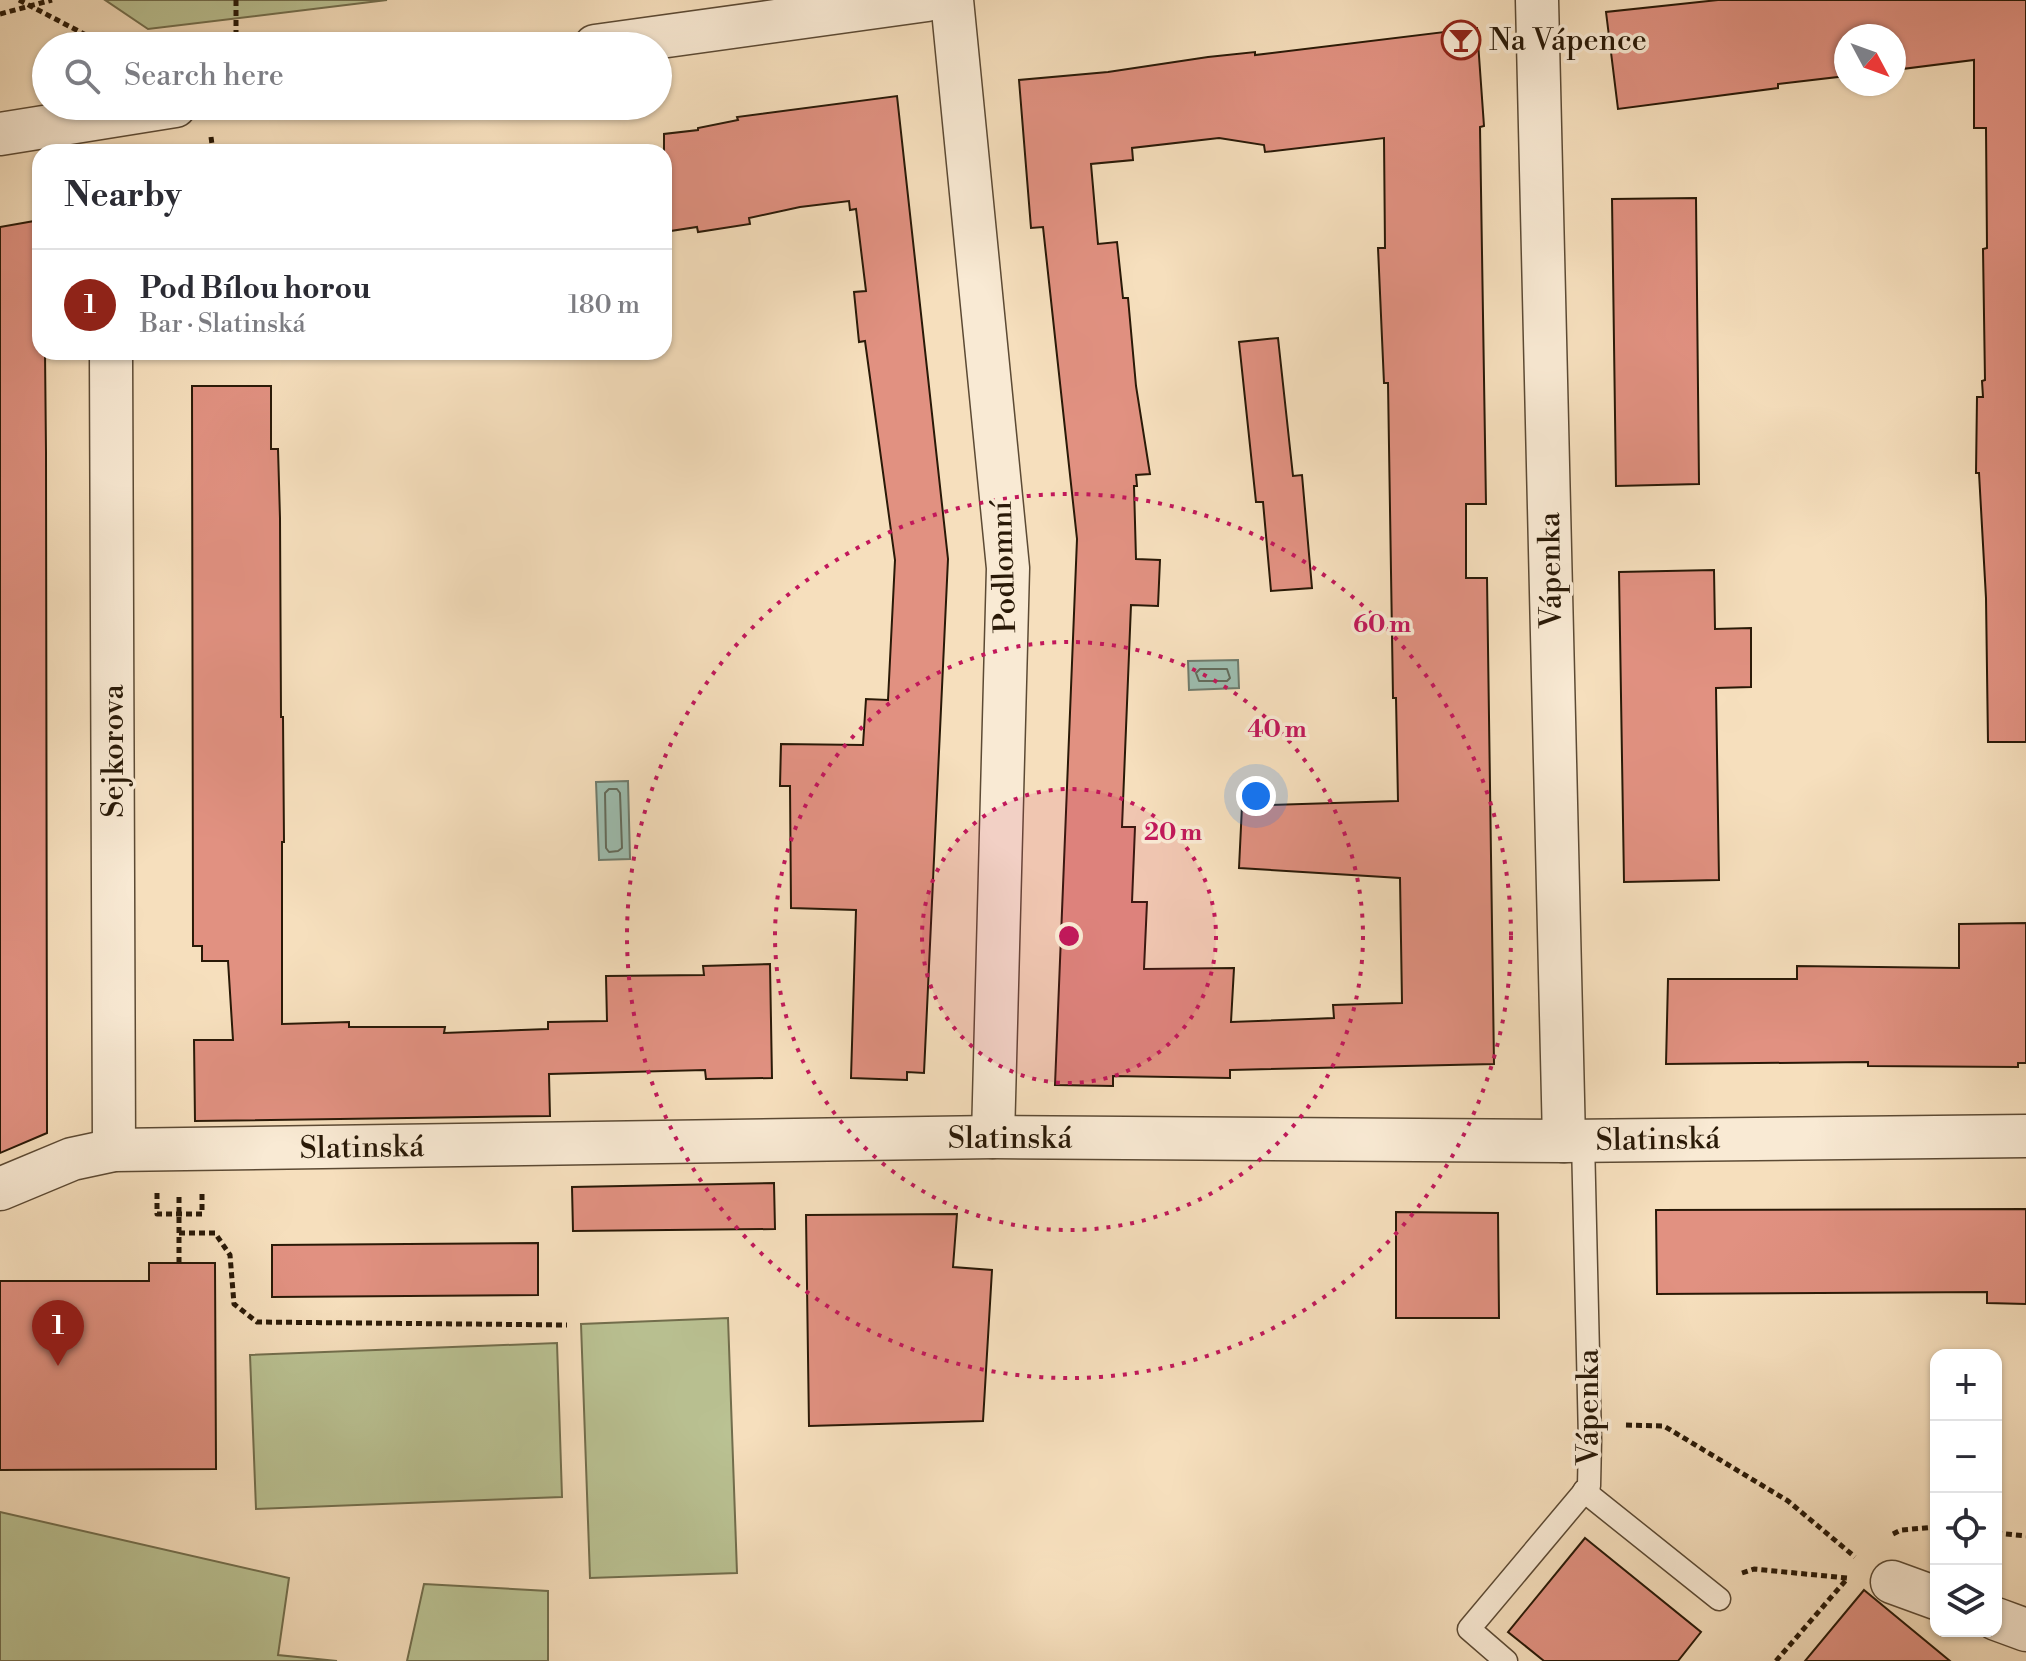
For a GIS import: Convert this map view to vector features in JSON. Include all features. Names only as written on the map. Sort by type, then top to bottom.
[{"type":"street","points":[[672,35],[927,0]]},
{"type":"street","name":"Podlomní","points":[[952,0],[1008,568],[993,1137]]},
{"type":"street","name":"Vápenka","points":[[1537,0],[1574,1140]]},
{"type":"street","points":[[0,134],[112,134],[144,120]]},
{"type":"street","name":"Sejkorova","points":[[111,360],[114,1150]]},
{"type":"street","name":"Slatinská","points":[[0,1189],[72,1159],[114,1150],[993,1137],[1574,1140],[2026,1136]]},
{"type":"street","points":[[1892,1582],[1930,1596]]},
{"type":"street","points":[[2002,1621],[2026,1630]]},
{"type":"lane","name":"Vápenka","points":[[1506,1661],[1469,1629],[1589,1486],[1590,1440],[1574,1140]]},
{"type":"lane","points":[[1584,1491],[1712,1594]]},
{"type":"path","points":[[19,0],[81,32]]},
{"type":"path","points":[[0,14],[52,0]]},
{"type":"path","points":[[236,0],[236,32]]},
{"type":"path","points":[[157,1214],[202,1214]]},
{"type":"path","points":[[179,1214],[179,1263]]},
{"type":"path","points":[[179,1233],[215,1233],[230,1255],[234,1304],[257,1322],[567,1325]]},
{"type":"path","points":[[1617,1425],[1664,1426],[1788,1501],[1842,1547],[1892,1582]]},
{"type":"path","points":[[2002,1534],[2026,1536]]},
{"type":"path","points":[[1712,1594],[1754,1569],[1892,1582]]},
{"type":"green space","points":[[105,0],[387,0],[148,29]]},
{"type":"green space","points":[[728,1318],[737,1573],[590,1578],[581,1324]]},
{"type":"green space","points":[[557,1343],[562,1497],[256,1509],[250,1355]]},
{"type":"green space","points":[[0,1512],[289,1578],[278,1655],[337,1661],[0,1661]]},
{"type":"green space","points":[[424,1584],[548,1591],[548,1661],[407,1661]]},
{"type":"water","points":[[1238,660],[1239,688],[1189,690],[1188,661]]},
{"type":"water","points":[[628,781],[630,859],[599,860],[596,782]]},
{"type":"building","points":[[1718,0],[2026,0],[2026,742],[1988,742],[1986,598],[1979,473],[1976,473],[1977,397],[1983,397],[1982,381],[1985,380],[1983,249],[1987,248],[1986,128],[1974,128],[1974,60],[1906,68],[1906,24],[1834,24],[1834,77],[1618,109],[1606,12]]},
{"type":"building","points":[[1477,28],[1484,126],[1480,127],[1486,504],[1466,504],[1466,578],[1487,578],[1494,1064],[1230,1070],[1230,1078],[1113,1076],[1113,1086],[1055,1085],[1077,539],[1043,227],[1031,228],[1019,80],[1108,72],[1255,52],[1255,55]],"holes":[[[1219,138],[1264,145],[1265,152],[1384,138],[1385,248],[1378,248],[1384,383],[1388,383],[1393,698],[1396,698],[1398,801],[1242,806],[1239,868],[1400,878],[1402,1003],[1333,1005],[1334,1018],[1231,1022],[1234,968],[1144,969],[1147,902],[1132,902],[1135,827],[1122,827],[1131,605],[1158,606],[1160,560],[1136,559],[1134,486],[1137,486],[1136,475],[1150,474],[1136,386],[1128,298],[1123,298],[1117,242],[1098,244],[1091,164],[1133,160],[1132,148]]]},
{"type":"building","points":[[897,96],[948,559],[924,1073],[907,1072],[907,1080],[851,1078],[856,910],[791,908],[790,786],[780,786],[781,744],[863,745],[866,699],[888,700],[895,560],[865,341],[859,342],[854,292],[866,291],[856,209],[850,210],[849,201],[749,218],[750,224],[698,232],[697,227],[672,231],[672,144],[664,144],[664,134],[698,130],[738,120],[737,117]]},
{"type":"building","points":[[1696,198],[1699,484],[1616,486],[1612,199]]},
{"type":"building","points":[[32,221],[32,360],[45,360],[47,1133],[0,1153],[0,227]]},
{"type":"building","points":[[1278,338],[1293,476],[1302,475],[1312,588],[1271,591],[1263,502],[1256,502],[1239,342]]},
{"type":"building","points":[[192,386],[271,386],[271,449],[278,449],[280,518],[284,842],[282,1024],[349,1022],[349,1027],[445,1027],[444,1033],[548,1029],[548,1022],[607,1021],[606,976],[704,975],[703,966],[770,964],[772,1078],[706,1079],[705,1070],[549,1074],[550,1116],[195,1121],[194,1040],[233,1040],[228,961],[202,961],[202,946],[193,946]]},
{"type":"building","points":[[1714,570],[1715,629],[1751,628],[1751,687],[1716,688],[1719,880],[1624,882],[1619,572]]},
{"type":"building","points":[[2026,923],[2026,1063],[2018,1063],[2018,1067],[1868,1066],[1868,1062],[1666,1064],[1668,979],[1797,979],[1797,966],[1959,968],[1959,924]]},
{"type":"building","points":[[774,1183],[775,1229],[573,1231],[572,1187]]},
{"type":"building","points":[[2026,1209],[2026,1304],[1987,1303],[1987,1292],[1657,1294],[1656,1210]]},
{"type":"building","points":[[1396,1212],[1498,1213],[1499,1318],[1396,1318]]},
{"type":"building","points":[[957,1214],[953,1267],[992,1270],[983,1421],[809,1426],[806,1215]]},
{"type":"building","points":[[538,1243],[538,1295],[272,1297],[272,1245]]},
{"type":"building","points":[[149,1263],[215,1263],[216,1469],[0,1470],[0,1281],[149,1281]]},
{"type":"building","points":[[1585,1538],[1701,1632],[1678,1661],[1544,1661],[1508,1632]]},
{"type":"building","points":[[1864,1590],[1950,1661],[1805,1661]]},
{"type":"place","name":"Na Vápence","points":[[1461,40]]},
{"type":"place","name":"Pod Bílou horou","points":[[58,1366]]}]
